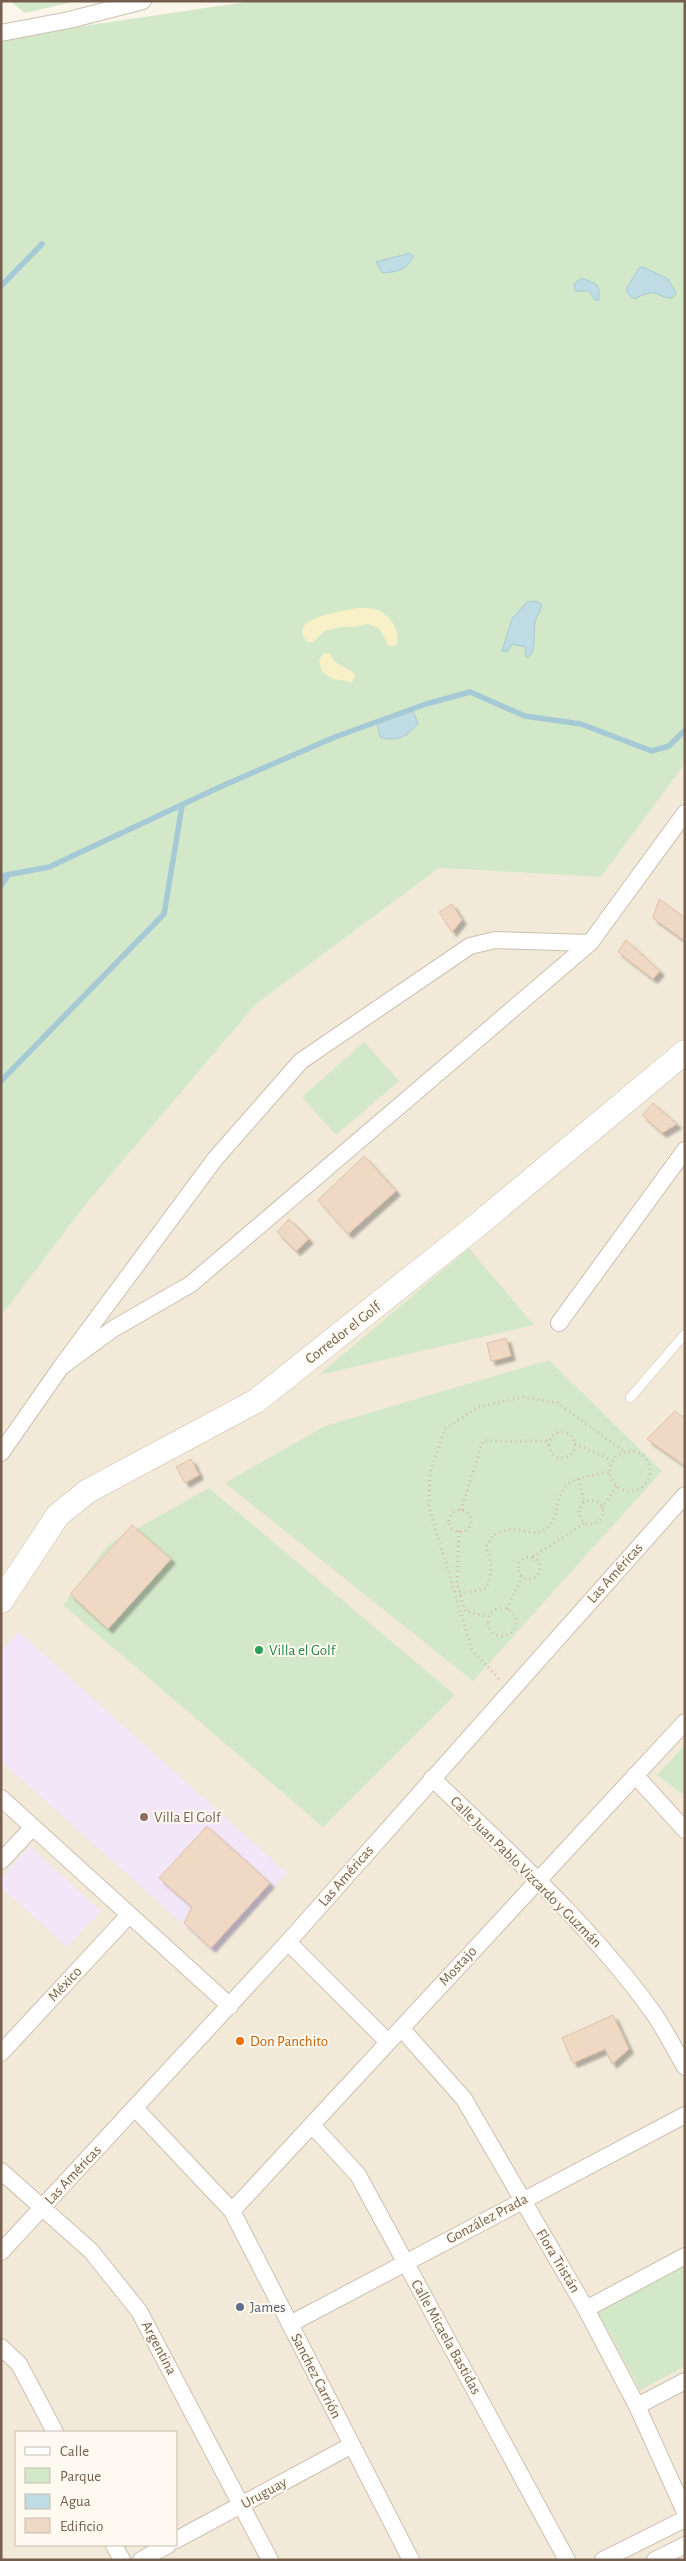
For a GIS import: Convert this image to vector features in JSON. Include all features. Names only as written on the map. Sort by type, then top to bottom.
[{"type":"street","points":[[1,32],[69,20],[143,1]]},
{"type":"street","points":[[61,1367],[113,1329],[191,1284],[590,943],[685,813]]},
{"type":"street","points":[[1,1453],[61,1367],[214,1159],[300,1061],[470,946],[495,940],[590,943]]},
{"type":"street","name":"Corredor el Golf","points":[[1,1600],[58,1515],[80,1497],[256,1401],[476,1227],[685,1052]]},
{"type":"street","points":[[559,1323],[685,1150]]},
{"type":"street","name":"Las Américas","points":[[1,2252],[288,1942],[685,1495]]},
{"type":"street","name":"Mostajo","points":[[232,2211],[685,1722]]},
{"type":"street","points":[[635,1775],[685,1830]]},
{"type":"street","name":"Calle Juan Pablo Vizcardo y Guzmán","points":[[432,1778],[538,1880],[596,1942],[652,2012],[685,2066]]},
{"type":"street","points":[[1,1798],[230,2006]]},
{"type":"street","points":[[1,1861],[33,1827]]},
{"type":"street","name":"México","points":[[1,2053],[129,1915]]},
{"type":"street","points":[[288,1942],[388,2042]]},
{"type":"street","name":"Flora Tristán","points":[[401,2028],[464,2099],[586,2309],[637,2406],[685,2512]]},
{"type":"street","name":"Sanchez Carrión","points":[[135,2108],[232,2211],[410,2560]]},
{"type":"street","name":"González Prada","points":[[290,2324],[685,2114]]},
{"type":"street","name":"Calle Micaela Bastidas","points":[[312,2125],[358,2175],[567,2560]]},
{"type":"street","name":"Argentina","points":[[1,2171],[91,2251],[139,2311],[270,2560]]},
{"type":"street","points":[[586,2309],[685,2256]]},
{"type":"street","points":[[1,2347],[19,2364],[54,2431]]},
{"type":"street","points":[[637,2406],[685,2381]]},
{"type":"street","name":"Uruguay","points":[[178,2539],[352,2445]]},
{"type":"street","points":[[603,2560],[685,2519]]},
{"type":"street","points":[[655,2560],[685,2545]]},
{"type":"street","points":[[115,2546],[122,2560]]},
{"type":"street","points":[[141,2560],[166,2546]]},
{"type":"lane","points":[[630,1398],[685,1334]]},
{"type":"path","points":[[510,1691],[472,1650],[429,1507],[430,1472],[445,1430],[478,1407],[522,1397],[558,1403],[623,1451]]},
{"type":"path","points":[[575,1444],[571,1454],[560,1458],[552,1453],[550,1441],[555,1434],[564,1432],[571,1436],[575,1444],[612,1460]]},
{"type":"path","points":[[461,1510],[483,1442],[550,1441]]},
{"type":"path","points":[[630,1450],[644,1455],[651,1467],[651,1474],[644,1486],[638,1490],[630,1491],[617,1486],[610,1472],[612,1460],[623,1451],[630,1450]]},
{"type":"path","points":[[460,1594],[486,1588],[491,1577],[491,1560],[486,1547],[492,1536],[512,1529],[532,1533],[544,1530],[553,1521],[559,1496],[566,1485],[579,1479],[610,1472]]},
{"type":"path","points":[[579,1479],[584,1502],[578,1511],[580,1518],[585,1523],[593,1524],[600,1520],[602,1508],[617,1486]]},
{"type":"path","points":[[584,1502],[594,1501],[602,1508]]},
{"type":"path","points":[[461,1510],[469,1515],[470,1522],[465,1530],[459,1531],[452,1528],[449,1521],[451,1514],[461,1510]]},
{"type":"path","points":[[533,1557],[539,1562],[540,1572],[532,1579],[522,1577],[518,1570],[519,1563],[525,1558],[533,1557],[585,1523]]},
{"type":"path","points":[[459,1531],[457,1583],[465,1611],[488,1617]]},
{"type":"path","points":[[507,1609],[522,1577]]},
{"type":"path","points":[[507,1609],[514,1615],[515,1624],[507,1634],[494,1633],[489,1626],[488,1617],[494,1610],[507,1609]]},
{"type":"shaded area","points":[[685,764],[685,2560],[1,2560],[1,1316],[86,1204],[256,1004],[439,868],[601,877]]},
{"type":"shaded area","name":"Villa El Golf","points":[[19,1632],[287,1873],[215,1953],[1,1761],[1,1651]]},
{"type":"shaded area","points":[[30,1846],[101,1911],[67,1947],[1,1887],[1,1878]]},
{"type":"green space","points":[[10,1],[77,1],[25,13]]},
{"type":"green space","points":[[253,1],[685,1],[685,764],[601,877],[439,868],[256,1004],[86,1204],[1,1316],[1,38]]},
{"type":"green space","points":[[364,1042],[399,1081],[336,1135],[302,1097]]},
{"type":"green space","points":[[469,1248],[534,1325],[319,1375]]},
{"type":"green space","points":[[549,1360],[662,1471],[473,1681],[225,1483],[325,1426]]},
{"type":"green space","name":"Villa el Golf","points":[[209,1488],[455,1695],[323,1827],[63,1605],[108,1545]]},
{"type":"green space","points":[[685,1745],[685,1796],[657,1775]]},
{"type":"green space","points":[[685,2266],[685,2366],[640,2390],[598,2312]]},
{"type":"sand","points":[[358,608],[376,609],[391,620],[397,635],[396,646],[389,646],[379,628],[368,624],[325,631],[313,642],[308,642],[303,634],[304,627],[310,621],[330,614]]},
{"type":"sand","points":[[330,653],[334,661],[354,673],[355,676],[352,682],[333,679],[322,672],[319,660],[323,654]]},
{"type":"water","points":[[410,253],[413,256],[411,261],[401,270],[382,273],[376,262]]},
{"type":"water","points":[[643,267],[668,279],[676,293],[672,298],[652,293],[634,299],[627,293],[627,288],[639,268]]},
{"type":"water","points":[[582,278],[596,284],[599,290],[599,300],[595,300],[589,291],[575,291],[574,284]]},
{"type":"water","points":[[536,601],[541,606],[536,619],[534,646],[530,655],[527,658],[525,655],[526,647],[512,644],[507,652],[502,651],[512,619],[527,602]]},
{"type":"water","points":[[412,710],[418,723],[411,732],[397,739],[380,737],[377,723]]},
{"type":"building","points":[[659,899],[685,918],[685,941],[653,918]]},
{"type":"building","points":[[452,904],[462,920],[452,932],[439,912]]},
{"type":"building","points":[[626,940],[660,971],[653,979],[618,952]]},
{"type":"building","points":[[653,1103],[677,1124],[662,1133],[642,1115]]},
{"type":"building","points":[[364,1156],[396,1191],[348,1234],[318,1200]]},
{"type":"building","points":[[289,1219],[309,1239],[296,1251],[277,1232]]},
{"type":"building","points":[[506,1338],[511,1356],[491,1361],[487,1343]]},
{"type":"building","points":[[675,1411],[685,1419],[685,1466],[647,1439]]},
{"type":"building","points":[[191,1459],[199,1475],[185,1483],[176,1467]]},
{"type":"building","points":[[132,1525],[171,1559],[108,1629],[70,1594]]},
{"type":"building","points":[[207,1826],[270,1883],[211,1948],[184,1923],[192,1907],[159,1878]]},
{"type":"building","points":[[613,2015],[629,2049],[612,2064],[605,2049],[573,2063],[562,2038]]},
{"type":"waterway","points":[[1,286],[42,244]]},
{"type":"waterway","points":[[1,876],[49,867],[222,786],[335,737],[426,704],[470,692],[525,716],[581,724],[652,751],[669,746],[685,730]]},
{"type":"waterway","points":[[1,1081],[164,914],[182,806]]},
{"type":"waterway","points":[[1,886],[8,875]]},
{"type":"place","name":"Villa el Golf","points":[[259,1650]]},
{"type":"place","name":"Villa El Golf","points":[[144,1817]]},
{"type":"place","name":"Don Panchito","points":[[240,2041]]},
{"type":"place","name":"James","points":[[240,2307]]}]
